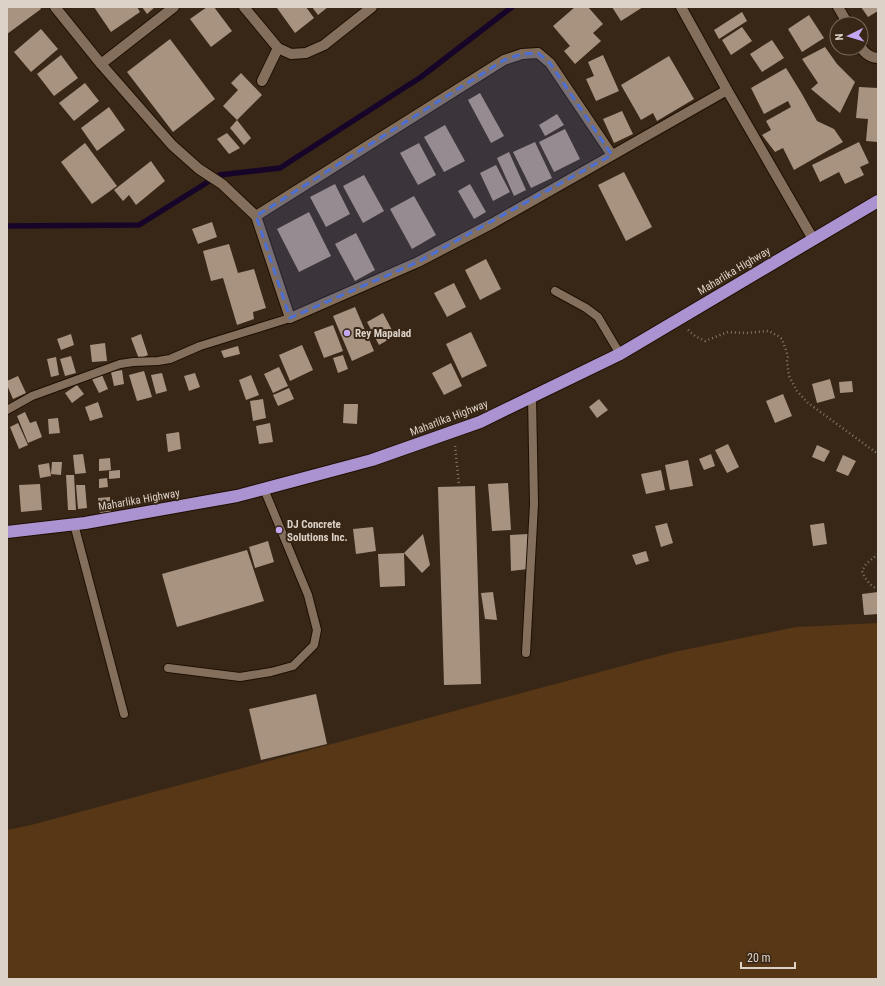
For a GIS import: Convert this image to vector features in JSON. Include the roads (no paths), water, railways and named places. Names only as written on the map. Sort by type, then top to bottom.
[{"type":"highway","name":"Maharlika Highway","points":[[7,532],[74,524],[237,496],[372,460],[480,422],[620,354],[878,201]]},
{"type":"street","points":[[55,7],[101,64],[172,145],[199,169],[222,184],[256,216],[290,318],[418,262],[493,223],[727,90]]},
{"type":"street","points":[[101,64],[174,7]]},
{"type":"street","points":[[244,7],[278,48],[291,54],[306,53],[324,44],[372,7]]},
{"type":"street","points":[[681,7],[813,239]]},
{"type":"street","points":[[838,7],[843,16]]},
{"type":"street","points":[[262,80],[278,48]]},
{"type":"street","points":[[256,216],[504,60],[522,54],[538,53],[550,63],[612,155]]},
{"type":"lane","points":[[555,291],[586,308],[598,317],[620,354]]},
{"type":"lane","points":[[7,410],[32,396],[120,364],[170,359],[200,346],[290,318]]},
{"type":"lane","points":[[526,653],[534,504],[532,397]]},
{"type":"lane","points":[[168,668],[240,677],[271,672],[293,666],[314,645],[317,630],[308,595],[264,489]]},
{"type":"lane","points":[[74,524],[124,714]]},
{"type":"waterway","points":[[7,226],[139,225],[219,175],[280,168],[421,77],[512,7]]},
{"type":"place","name":"Rey Mapalad","points":[[347,333]]},
{"type":"place","name":"DJ Concrete Solutions Inc.","points":[[279,530]]}]
